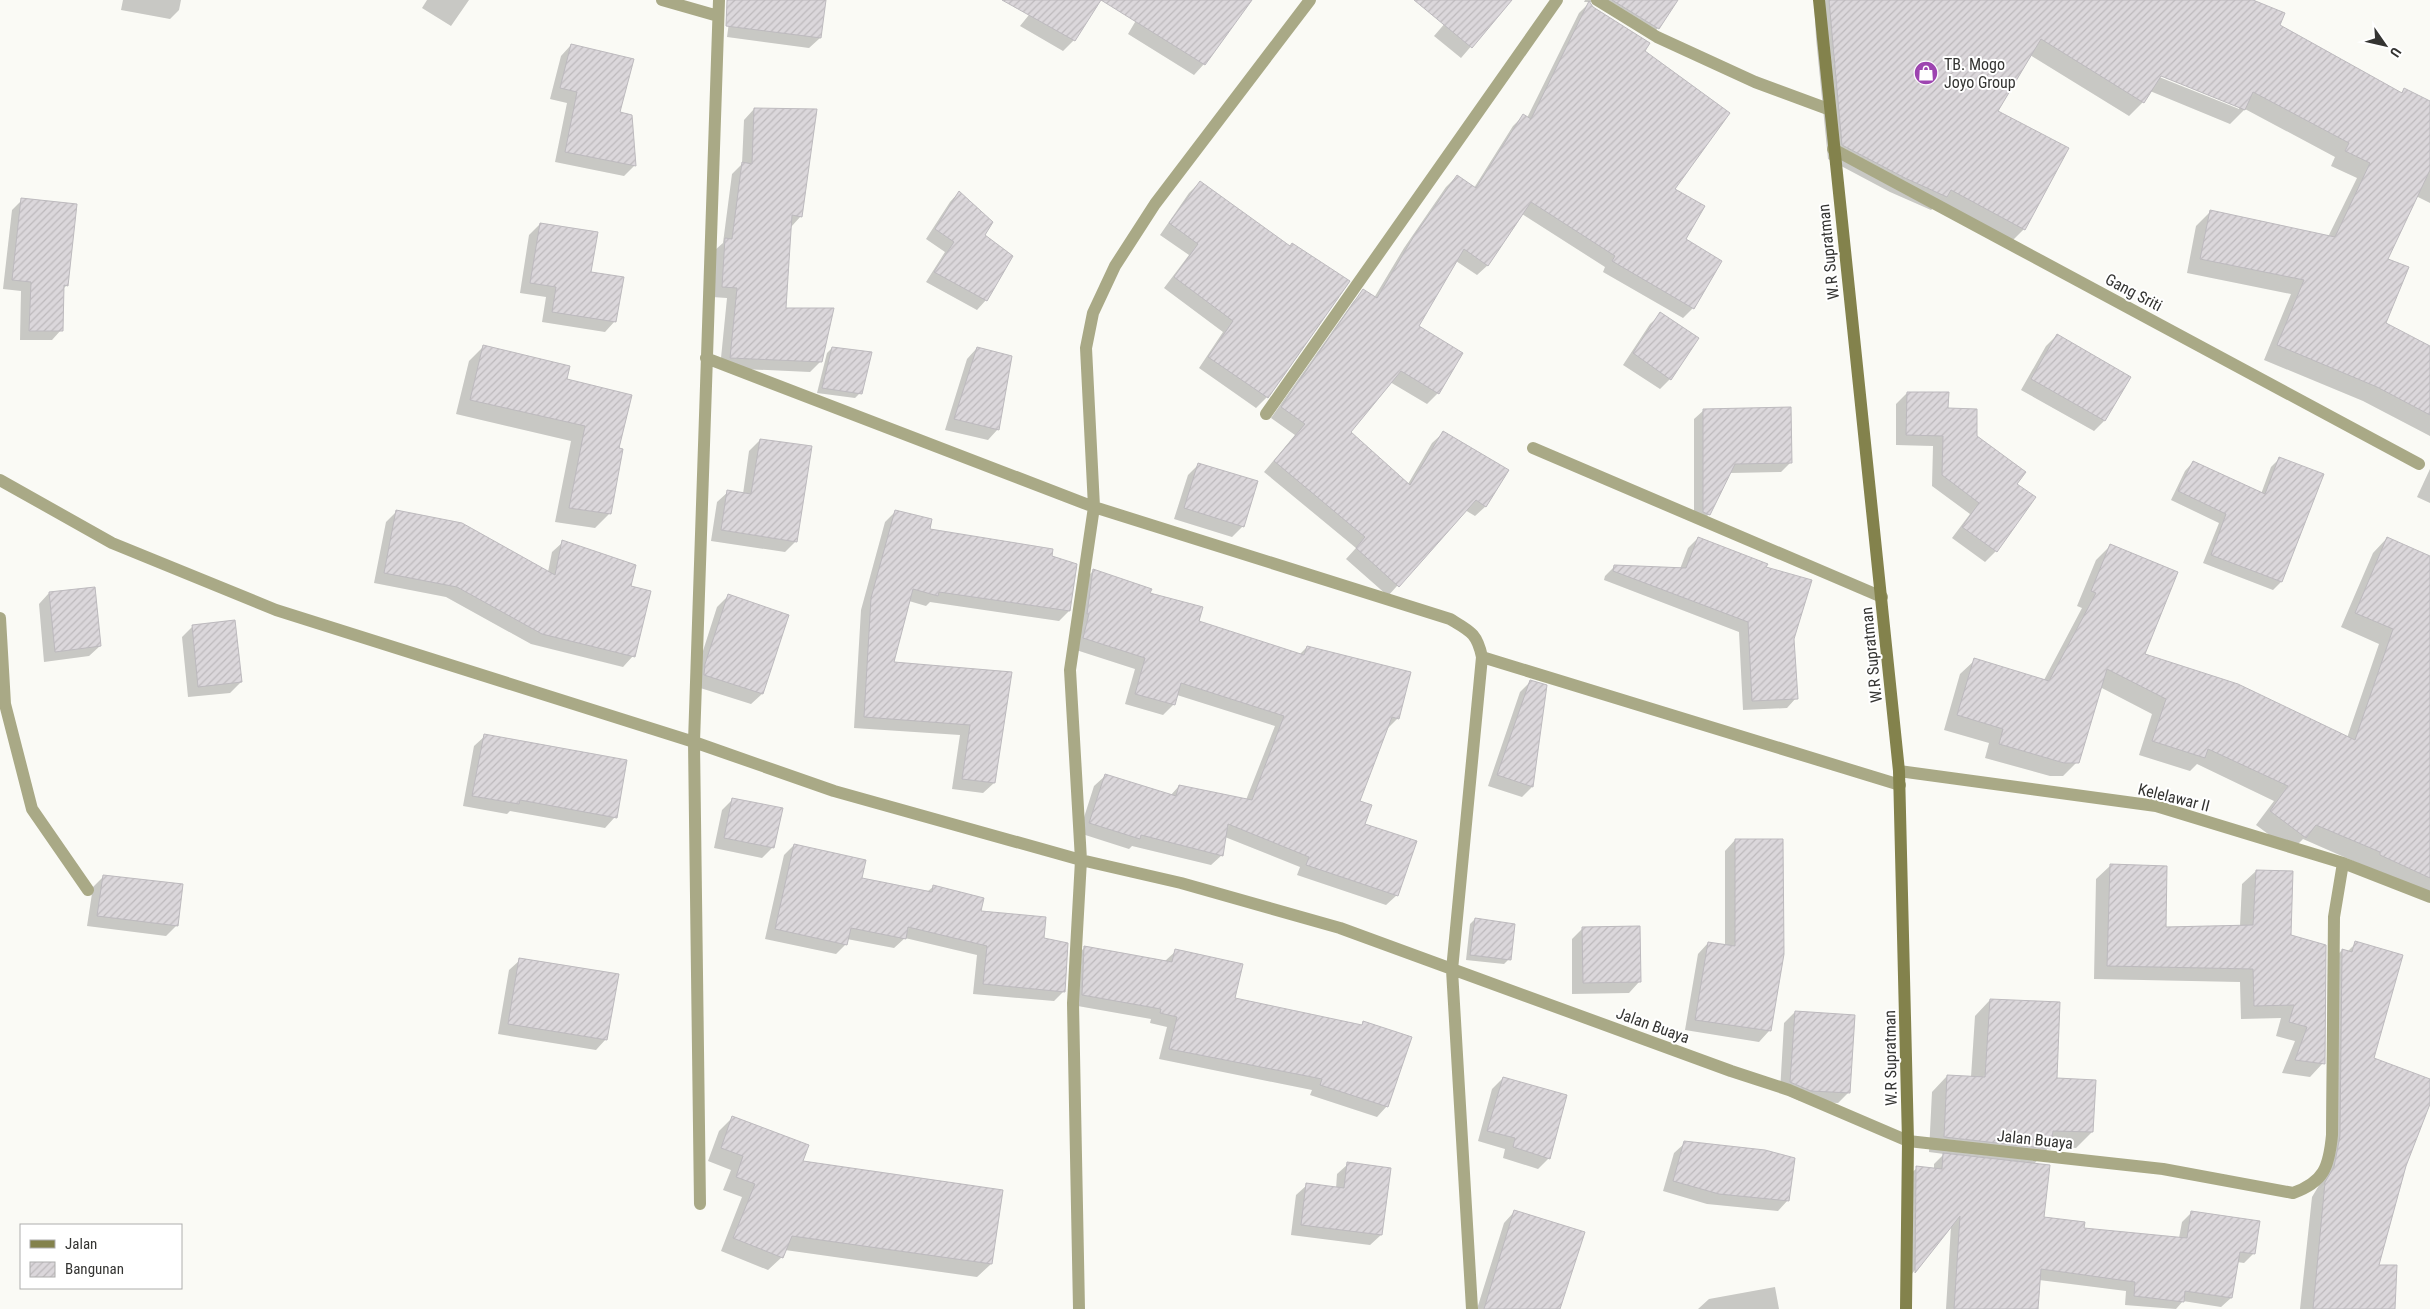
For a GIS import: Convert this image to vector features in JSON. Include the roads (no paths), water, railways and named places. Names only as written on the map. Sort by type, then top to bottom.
[{"type":"street","points":[[662,0],[718,16]]},
{"type":"street","points":[[700,1204],[694,742],[719,0]]},
{"type":"street","points":[[1079,1309],[1073,1003],[1081,860],[1070,670],[1094,507],[1086,348],[1093,313],[1115,266],[1155,204],[1310,0]]},
{"type":"street","points":[[1266,414],[1557,0]]},
{"type":"street","points":[[1597,0],[1657,37],[1755,82],[1828,109]]},
{"type":"street","name":"W.R Supratman","points":[[1819,0],[1828,109],[1900,771],[1908,1141],[1906,1309]]},
{"type":"street","name":"Gang Sriti","points":[[1833,149],[2419,464]]},
{"type":"street","points":[[706,358],[1094,507],[1450,619],[1468,630],[1479,641],[1482,657],[1452,970],[1472,1309]]},
{"type":"street","points":[[1533,448],[1882,597]]},
{"type":"street","name":"Jalan Buaya","points":[[0,480],[112,543],[276,610],[694,742],[834,791],[1081,860],[1181,883],[1340,928],[1731,1071],[1790,1090],[1908,1141],[2163,1169],[2293,1193],[2311,1186],[2322,1173],[2330,1156],[2332,1135],[2334,917],[2343,863]]},
{"type":"street","points":[[0,618],[4,704],[32,809],[88,890]]},
{"type":"street","points":[[1482,657],[1900,786]]},
{"type":"street","name":"Kelelawar II","points":[[1900,771],[2156,806],[2343,863],[2430,897]]},
{"type":"place","name":"TB. Mogo Joyo Group","points":[[1926,73]]}]
